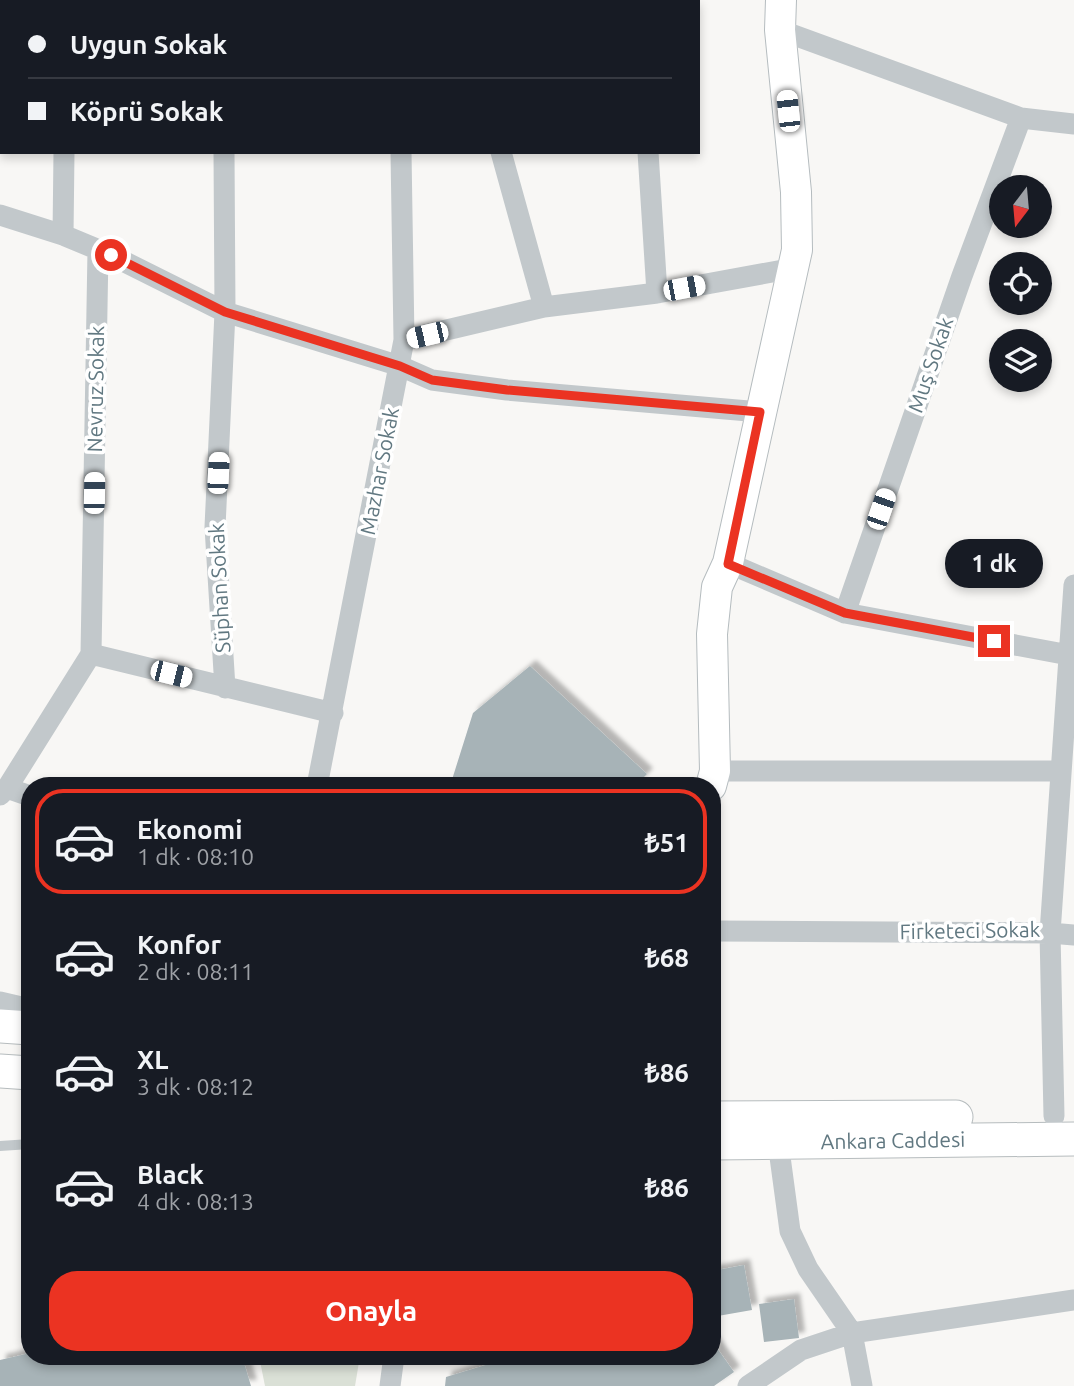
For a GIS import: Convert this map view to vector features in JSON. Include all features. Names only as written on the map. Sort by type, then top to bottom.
[{"type":"main road","points":[[0,1026],[21,1027]]},
{"type":"main road","points":[[0,1071],[21,1072]]},
{"type":"main road","name":"Ankara Caddesi","points":[[721,1118],[1067,1124]]},
{"type":"main road","name":"Ankara Caddesi","points":[[721,1143],[778,1142],[1067,1124]]},
{"type":"street","points":[[713,777],[712,634],[717,587],[728,564],[794,268],[799,226],[780,30],[781,0]]},
{"type":"street","points":[[780,30],[1021,118],[1074,124]]},
{"type":"street","name":"Muş Sokak","points":[[845,613],[962,276],[1021,118]]},
{"type":"street","points":[[63,235],[64,154]]},
{"type":"street","name":"Süphan Sokak","points":[[224,154],[225,312],[215,527],[225,688]]},
{"type":"street","name":"Mazhar Sokak","points":[[319,777],[404,340],[401,154]]},
{"type":"street","points":[[502,154],[544,307]]},
{"type":"street","points":[[648,154],[657,293]]},
{"type":"street","points":[[0,215],[63,235],[98,250],[225,312],[400,366],[432,380],[479,387],[760,412]]},
{"type":"street","name":"Nevruz Sokak","points":[[91,654],[98,250]]},
{"type":"street","points":[[404,340],[544,307],[657,293],[794,268]]},
{"type":"street","points":[[728,564],[845,613],[1072,656]]},
{"type":"street","name":"Firketeci Sokak","points":[[721,930],[1050,933],[1066,763],[1074,585]]},
{"type":"street","points":[[21,794],[3,791],[91,654],[333,713]]},
{"type":"street","points":[[721,779],[1066,763]]},
{"type":"street","points":[[1067,1124],[1050,933],[1074,935]]},
{"type":"street","points":[[0,1002],[21,1007]]},
{"type":"street","points":[[778,1142],[790,1231],[808,1269],[852,1333],[862,1386]]},
{"type":"street","points":[[748,1386],[801,1350],[852,1333],[1074,1300]]},
{"type":"street","points":[[390,1386],[393,1365]]},
{"type":"lane","points":[[0,1146],[21,1145]]},
{"type":"shaded area","points":[[261,1365],[358,1365],[355,1386],[265,1386]]},
{"type":"building","points":[[530,666],[647,774],[644,777],[453,777],[473,713]]},
{"type":"building","points":[[744,1265],[752,1310],[721,1315],[721,1269]]},
{"type":"building","points":[[794,1299],[799,1338],[764,1342],[759,1304]]},
{"type":"building","points":[[721,1354],[734,1372],[714,1386],[445,1386],[446,1377],[485,1365],[721,1365]]},
{"type":"building","points":[[21,1355],[21,1365],[245,1365],[251,1386],[0,1386],[0,1360]]},
{"type":"route","points":[[111,255],[225,312],[400,366],[432,380],[507,390],[760,412],[728,564],[845,613],[994,641]]}]
